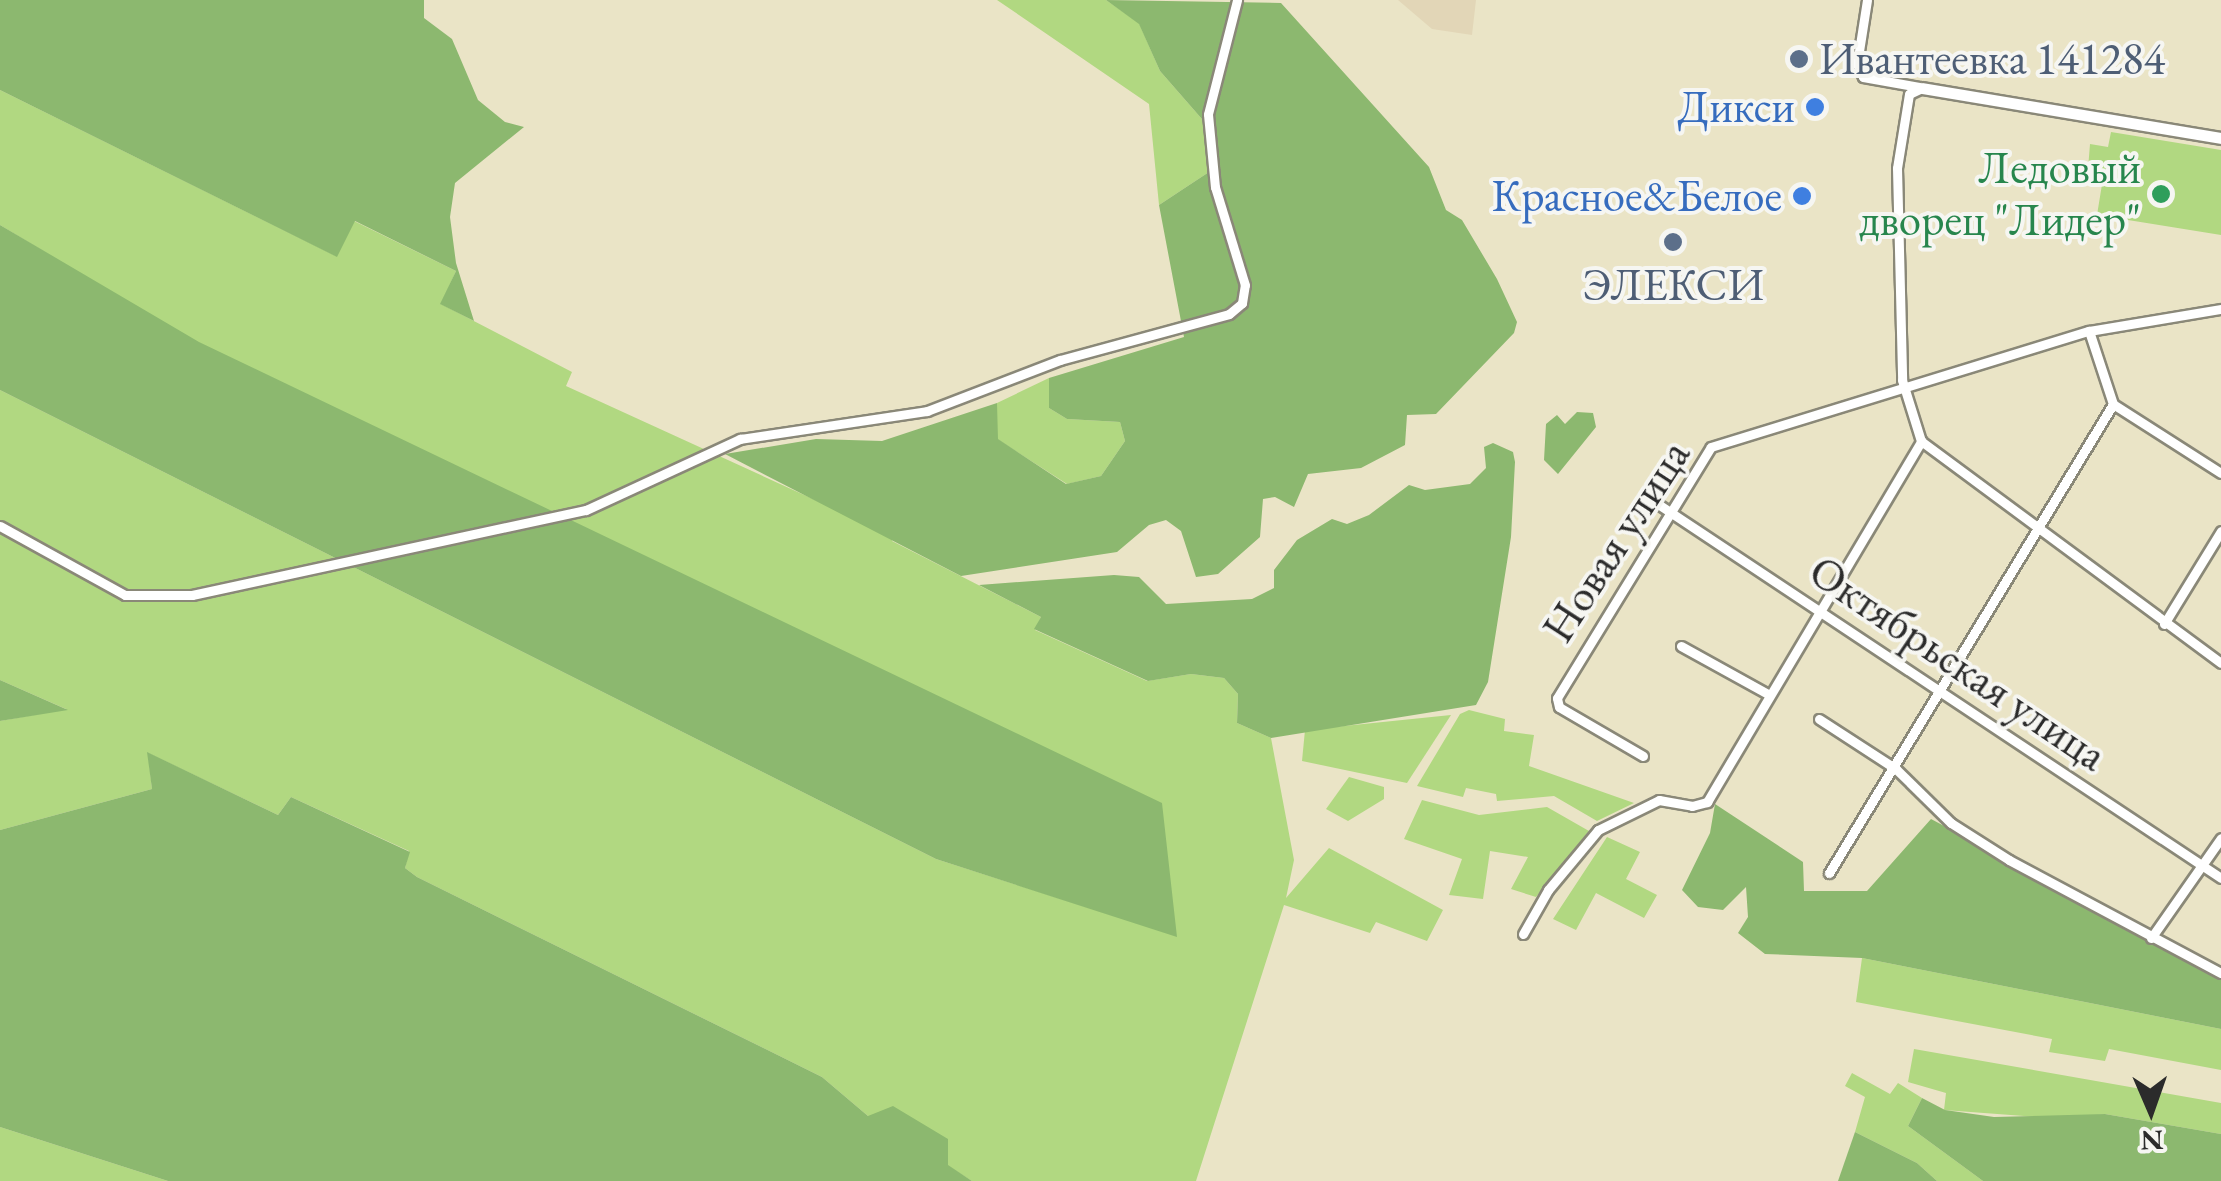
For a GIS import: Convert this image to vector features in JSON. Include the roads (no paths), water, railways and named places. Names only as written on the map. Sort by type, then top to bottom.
[{"type":"street","points":[[0,526],[125,595],[192,595],[469,540],[586,510],[740,439],[927,411],[1060,360],[1229,314],[1242,303],[1245,285],[1215,187],[1208,114],[1237,0]]},
{"type":"street","points":[[1867,0],[1858,64],[1863,77],[2221,138]]},
{"type":"street","points":[[1922,88],[1909,94],[1897,151],[1903,386],[1921,441],[2221,663]]},
{"type":"street","name":"Новая улица","points":[[1643,756],[1559,707],[1557,698],[1662,507],[1717,443],[2090,331],[2221,308]]},
{"type":"street","points":[[2090,331],[2113,404],[2221,473]]},
{"type":"street","points":[[1829,873],[1896,769],[2113,404]]},
{"type":"street","points":[[1523,934],[1548,890],[1598,830],[1659,800],[1702,806],[1921,441]]},
{"type":"street","name":"Октябрьская улица","points":[[1662,507],[2221,878]]},
{"type":"street","points":[[2164,624],[2221,531]]},
{"type":"street","points":[[1682,646],[1768,694]]},
{"type":"street","points":[[1819,719],[1896,769],[1951,823],[2151,938],[2221,973]]},
{"type":"street","points":[[2151,938],[2221,838]]},
{"type":"place","name":"Ивантеевка 141284","points":[[1799,59]]},
{"type":"place","name":"Дикси","points":[[1815,107]]},
{"type":"place","name":"Ледовый дворец \"Лидер\"","points":[[2161,194]]},
{"type":"place","name":"Красное&Белое","points":[[1802,196]]},
{"type":"place","name":"ЭЛЕКСИ","points":[[1673,242]]}]
